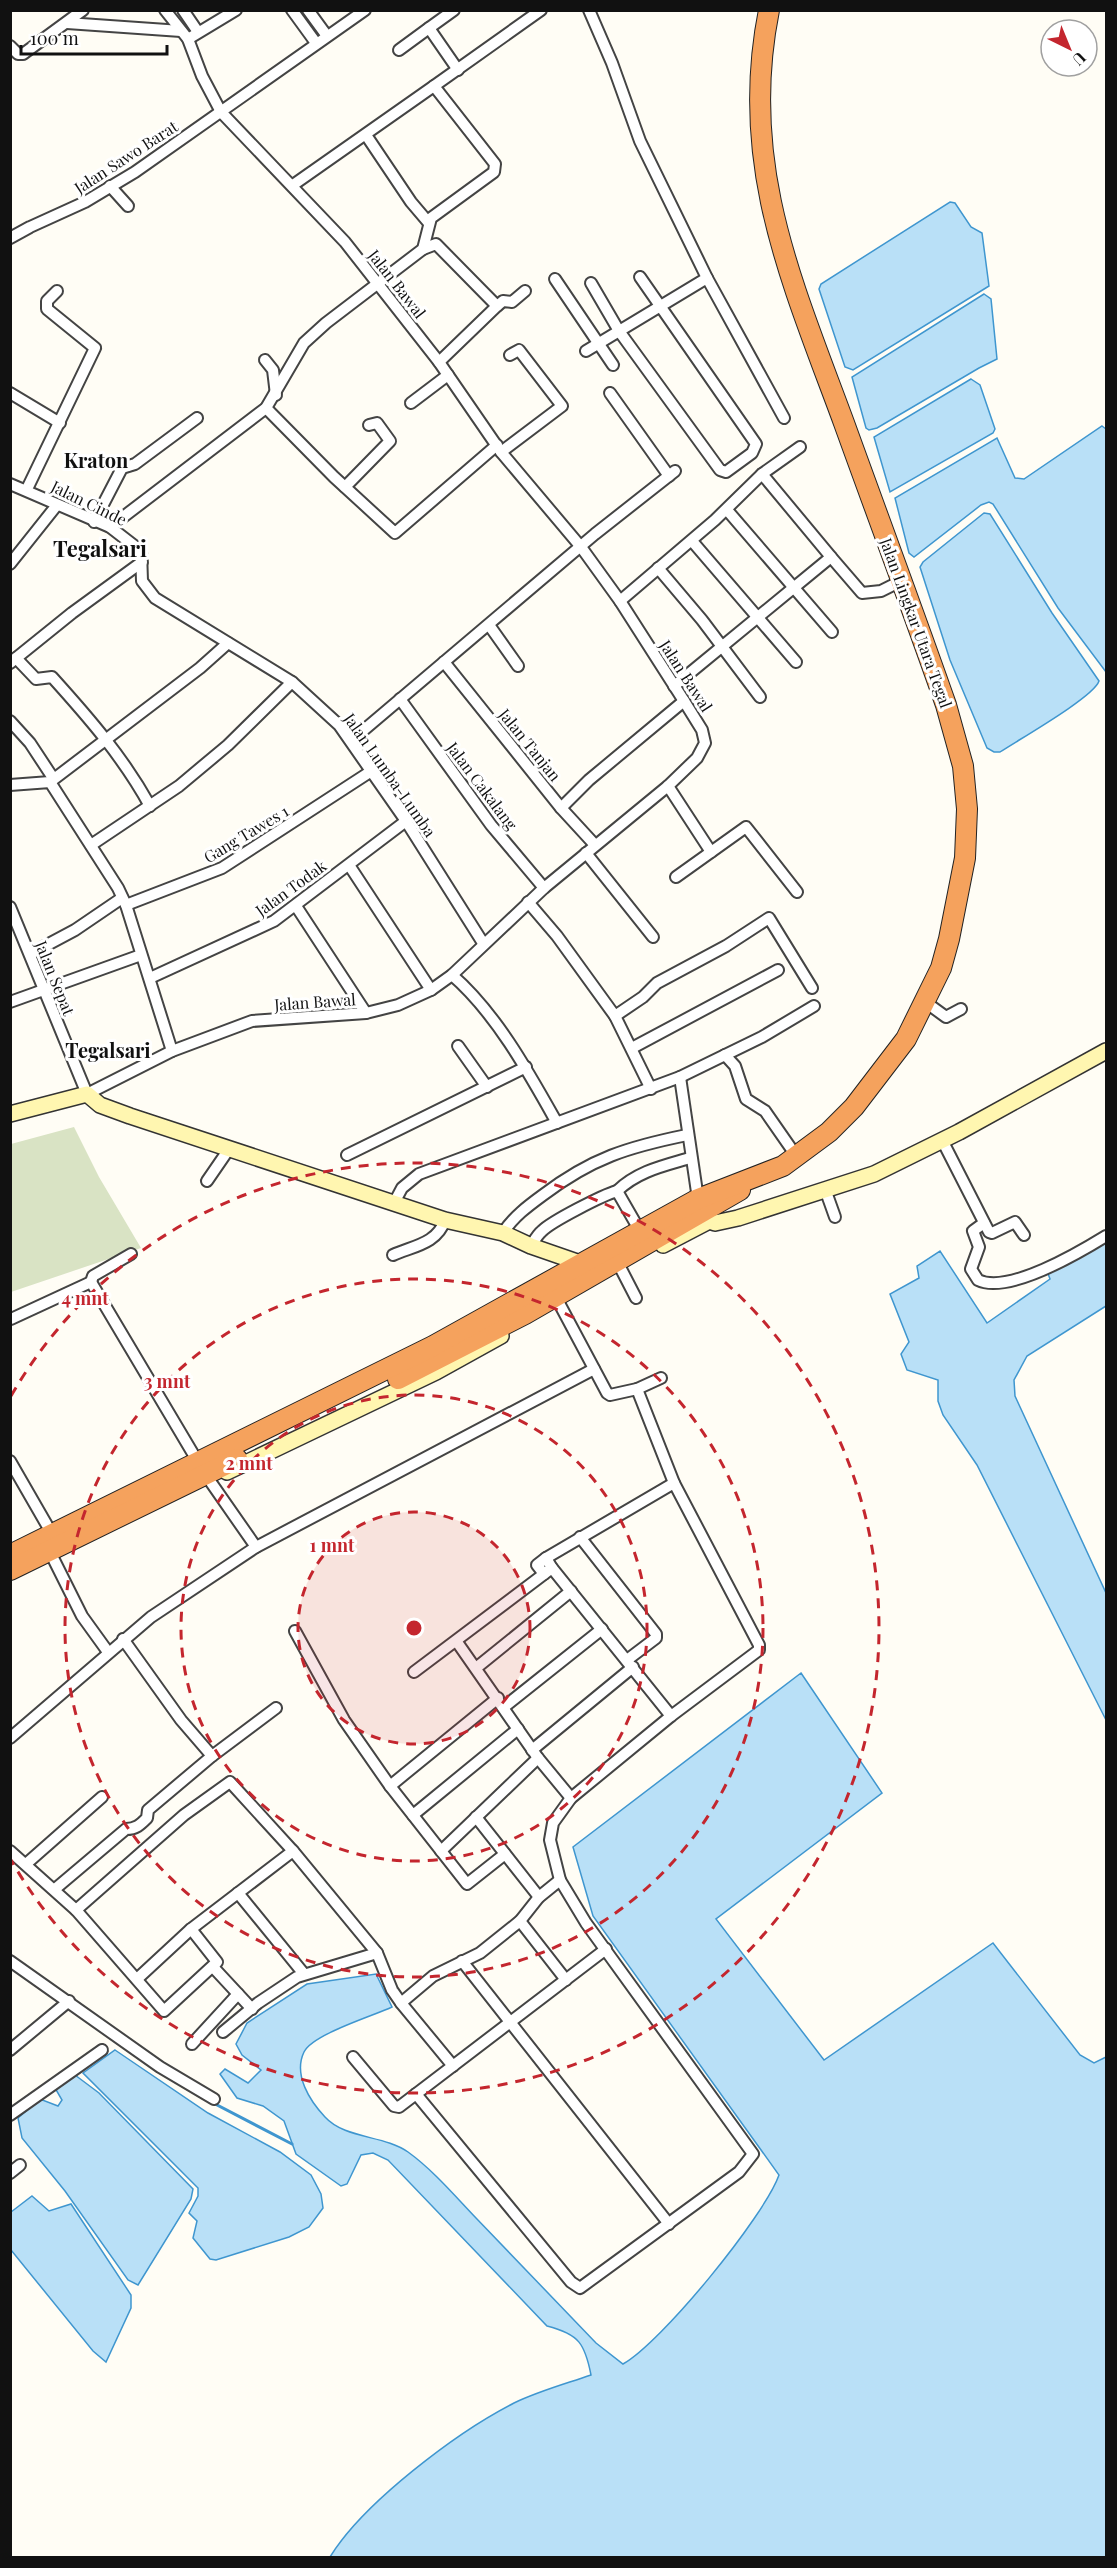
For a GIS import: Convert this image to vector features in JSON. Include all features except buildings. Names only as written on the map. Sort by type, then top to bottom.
[{"type":"highway","name":"Jalan Lingkar Utara Tegal","points":[[703,1211],[759,1176],[796,1157],[854,1107],[888,1066],[906,1039],[941,968],[965,858],[966,785],[956,737],[798,298],[771,212],[762,157],[760,113],[761,70],[769,10]]},
{"type":"highway","points":[[10,1555],[363,1382],[640,1231],[703,1211]]},
{"type":"highway","points":[[10,1570],[437,1360],[535,1308],[703,1211]]},
{"type":"street","points":[[10,46],[18,54],[23,54],[83,10]]},
{"type":"street","points":[[165,10],[191,35]]},
{"type":"street","points":[[183,10],[191,35]]},
{"type":"street","points":[[67,23],[191,35],[236,10]]},
{"type":"street","points":[[292,10],[316,43]]},
{"type":"street","points":[[308,10],[327,36]]},
{"type":"street","name":"Jalan Sawo Barat","points":[[10,238],[30,226],[85,202],[110,186],[365,10]]},
{"type":"street","points":[[399,50],[454,10]]},
{"type":"street","points":[[297,182],[541,10]]},
{"type":"street","points":[[589,10],[612,63],[640,141],[707,278],[784,418]]},
{"type":"street","points":[[429,28],[458,70]]},
{"type":"street","name":"Jalan Bawal","points":[[87,1094],[172,1051],[252,1021],[366,1013],[414,1000],[452,975],[483,943],[544,888],[668,786],[697,758],[705,744],[702,730],[677,684],[584,545],[447,375],[444,357],[381,288],[297,182],[223,110],[202,76],[191,35]]},
{"type":"street","points":[[423,249],[428,222],[496,168],[434,86]]},
{"type":"street","points":[[366,135],[428,222]]},
{"type":"street","points":[[110,186],[128,206]]},
{"type":"street","points":[[110,527],[196,459],[267,408],[304,343],[326,323],[381,288],[423,249],[436,244],[497,306]]},
{"type":"street","points":[[591,283],[619,331],[720,470],[728,471],[752,453],[756,444],[640,277]]},
{"type":"street","points":[[586,351],[707,278]]},
{"type":"street","points":[[555,279],[613,365]]},
{"type":"street","points":[[27,489],[95,348],[47,309],[47,301],[57,291]]},
{"type":"street","points":[[444,357],[503,301],[512,302],[525,291]]},
{"type":"street","points":[[267,408],[345,487],[395,532],[562,406],[519,350],[510,355]]},
{"type":"street","points":[[265,360],[273,370],[275,392]]},
{"type":"street","points":[[411,403],[447,375]]},
{"type":"street","points":[[10,393],[60,423]]},
{"type":"street","points":[[352,740],[595,534],[672,473],[610,393]]},
{"type":"street","points":[[94,522],[122,468],[135,464],[197,418]]},
{"type":"street","points":[[345,487],[390,441],[377,423],[369,425]]},
{"type":"street","points":[[620,602],[727,510],[762,474],[800,447]]},
{"type":"street","points":[[762,474],[862,593],[881,591],[901,581]]},
{"type":"street","name":"Jalan Cinde","points":[[10,483],[94,522],[110,527],[141,552],[142,562]]},
{"type":"street","points":[[10,564],[57,505]]},
{"type":"street","points":[[727,510],[832,632]]},
{"type":"street","points":[[692,541],[796,662]]},
{"type":"street","points":[[677,684],[831,557]]},
{"type":"street","points":[[142,562],[13,660],[36,680],[52,677],[106,739],[133,776],[150,806]]},
{"type":"street","name":"Jalan Lumba-Lumba","points":[[142,562],[142,581],[147,591],[292,682],[324,709],[352,740],[483,943]]},
{"type":"street","points":[[658,568],[702,620],[760,697]]},
{"type":"street","points":[[489,625],[518,666]]},
{"type":"street","points":[[10,785],[51,780],[200,668],[228,643]]},
{"type":"street","name":"Jalan Tanjan","points":[[444,662],[561,808],[595,845]]},
{"type":"street","points":[[92,845],[178,786],[228,745],[292,682]]},
{"type":"street","name":"Jalan Cakalang","points":[[400,699],[491,825],[544,888]]},
{"type":"street","points":[[561,808],[589,780],[684,700]]},
{"type":"street","points":[[10,721],[36,751],[124,901],[172,1051]]},
{"type":"street","name":"Gang Tawes 1","points":[[30,954],[124,901],[222,868],[373,771]]},
{"type":"street","points":[[668,786],[711,852]]},
{"type":"street","name":"Jalan Todak","points":[[150,978],[259,930],[296,906],[406,821]]},
{"type":"street","points":[[676,877],[746,827],[797,892]]},
{"type":"street","points":[[586,853],[653,937]]},
{"type":"street","points":[[349,865],[431,990]]},
{"type":"street","points":[[528,902],[557,936],[615,1016],[651,1089]]},
{"type":"street","points":[[296,906],[366,1013]]},
{"type":"street","name":"Jalan Sepat","points":[[10,907],[14,927],[30,954],[87,1094]]},
{"type":"street","points":[[615,1016],[643,997],[657,983],[726,945],[768,918],[812,988]]},
{"type":"street","points":[[10,1002],[141,955]]},
{"type":"street","points":[[632,1048],[778,970]]},
{"type":"street","points":[[452,975],[483,1009],[526,1067],[557,1123]]},
{"type":"street","points":[[927,996],[946,1017],[961,1009]]},
{"type":"street","points":[[394,1203],[402,1188],[418,1174],[680,1077],[814,1006]]},
{"type":"street","points":[[458,1046],[487,1088]]},
{"type":"street","points":[[680,1077],[690,1158],[703,1211],[714,1223],[738,1218],[874,1174],[1107,1051]]},
{"type":"street","points":[[725,1055],[735,1066],[746,1100],[765,1111],[796,1157]]},
{"type":"street","points":[[347,1155],[526,1067]]},
{"type":"street","points":[[10,1114],[87,1094],[100,1105],[229,1149],[445,1220],[503,1233],[531,1246],[580,1262]]},
{"type":"street","points":[[503,1233],[524,1209],[599,1160],[639,1145],[687,1135]]},
{"type":"street","points":[[942,1140],[990,1234],[1015,1222],[1024,1235]]},
{"type":"street","points":[[207,1181],[229,1149]]},
{"type":"street","points":[[531,1246],[540,1232],[551,1223],[617,1191],[627,1182],[649,1170],[690,1158]]},
{"type":"street","points":[[825,1190],[835,1217]]},
{"type":"street","points":[[617,1191],[640,1231]]},
{"type":"street","points":[[10,1580],[436,1372],[620,1267],[703,1211]]},
{"type":"street","points":[[393,1255],[422,1245],[440,1231],[445,1220]]},
{"type":"street","points":[[984,1222],[973,1231],[979,1247],[970,1264],[978,1280],[994,1285],[1017,1280],[1107,1236]]},
{"type":"street","points":[[11,1319],[91,1282],[93,1276],[131,1254]]},
{"type":"street","points":[[10,1545],[415,1348],[580,1262]]},
{"type":"street","points":[[620,1267],[636,1298]]},
{"type":"street","points":[[91,1282],[195,1457]]},
{"type":"street","points":[[559,1303],[610,1395],[637,1389],[661,1378]]},
{"type":"street","points":[[10,1738],[123,1640],[186,1592],[256,1547],[298,1522],[594,1369]]},
{"type":"street","points":[[417,2094],[575,2286],[580,2288],[739,2172],[753,2154],[606,1949],[560,1880],[552,1849],[553,1823],[572,1798],[671,1716],[759,1650],[759,1645],[674,1482],[637,1389]]},
{"type":"street","points":[[10,1461],[48,1527]]},
{"type":"street","points":[[210,1481],[256,1547]]},
{"type":"street","points":[[671,1716],[571,1591],[548,1571],[546,1558],[674,1482]]},
{"type":"street","points":[[441,1851],[535,1754],[656,1638],[656,1634],[580,1537]]},
{"type":"street","points":[[53,1558],[82,1616],[108,1652]]},
{"type":"street","points":[[414,1672],[457,1642],[548,1571]]},
{"type":"street","points":[[476,1668],[571,1591]]},
{"type":"street","points":[[390,1786],[602,1629]]},
{"type":"street","points":[[295,1631],[344,1719],[390,1786],[469,1885],[506,1854]]},
{"type":"street","points":[[123,1640],[181,1720],[212,1756]]},
{"type":"street","points":[[457,1642],[535,1754],[572,1798]]},
{"type":"street","points":[[55,1889],[126,1829],[140,1825],[147,1818],[148,1810],[212,1756],[276,1708]]},
{"type":"street","points":[[413,1815],[518,1729]]},
{"type":"street","points":[[76,1910],[184,1815],[230,1782],[293,1851],[377,1953],[392,1990],[453,2066]]},
{"type":"street","points":[[26,1864],[102,1797]]},
{"type":"street","points":[[476,1817],[539,1897]]},
{"type":"street","points":[[10,1851],[76,1910],[164,2011],[217,1962],[191,1929]]},
{"type":"street","points":[[137,1979],[191,1929],[293,1851]]},
{"type":"street","points":[[401,2003],[433,1976],[480,1953],[520,1921],[539,1897],[560,1880]]},
{"type":"street","points":[[238,1893],[304,1974]]},
{"type":"street","points":[[520,1921],[566,1980]]},
{"type":"street","points":[[353,2057],[396,2107],[417,2094],[606,1949]]},
{"type":"street","points":[[218,2017],[227,2029],[252,2008],[304,1974],[377,1953]]},
{"type":"street","points":[[10,1960],[67,2004],[160,2067],[214,2099]]},
{"type":"street","points":[[462,1961],[509,2024],[669,2224]]},
{"type":"street","points":[[213,1967],[252,2008]]},
{"type":"street","points":[[192,2044],[238,1994]]},
{"type":"street","points":[[10,2050],[67,2004]]},
{"type":"street","points":[[10,2115],[102,2050]]},
{"type":"street","points":[[10,2173],[20,2165]]},
{"type":"green space","points":[[74,1127],[99,1177],[141,1248],[11,1292],[11,1144]]},
{"type":"water","points":[[950,202],[955,203],[971,227],[982,233],[989,286],[853,370],[845,367],[819,289],[821,284]]},
{"type":"water","points":[[984,294],[991,299],[997,359],[877,428],[869,430],[866,428],[852,377]]},
{"type":"water","points":[[971,379],[980,385],[995,429],[993,433],[890,492],[874,437]]},
{"type":"water","points":[[1102,426],[1106,429],[1106,672],[1058,608],[993,504],[989,502],[981,505],[914,557],[909,553],[895,498],[997,438],[1015,478],[1024,479]]},
{"type":"water","points":[[984,513],[990,514],[1052,613],[1099,681],[1084,697],[1000,752],[987,748],[950,660],[920,567],[923,562]]},
{"type":"water","points":[[1106,1241],[1106,1306],[1027,1356],[1014,1380],[1015,1396],[1106,1593],[1106,1720],[977,1465],[943,1415],[938,1401],[938,1380],[907,1370],[901,1354],[909,1342],[890,1294],[919,1278],[917,1266],[940,1251],[987,1323],[1050,1279],[1047,1271],[1090,1252]]},
{"type":"water","points":[[801,1673],[882,1793],[716,1919],[824,2060],[993,1943],[1080,2055],[1094,2063],[1106,2057],[1106,2557],[330,2557],[365,2514],[439,2450],[514,2403],[591,2375],[586,2355],[579,2342],[567,2333],[547,2326],[388,2160],[373,2153],[361,2155],[347,2184],[341,2186],[296,2154],[284,2121],[263,2106],[237,2098],[220,2074],[225,2069],[248,2083],[261,2070],[242,2055],[236,2044],[247,2023],[307,1984],[376,1974],[392,2007],[331,2032],[310,2045],[304,2052],[301,2061],[302,2078],[319,2111],[333,2124],[343,2129],[388,2142],[417,2159],[444,2184],[596,2343],[623,2364],[661,2332],[710,2277],[754,2219],[779,2175],[593,1916],[573,1847]]},
{"type":"water","points":[[115,2050],[208,2113],[280,2152],[311,2175],[321,2194],[323,2208],[309,2227],[289,2237],[216,2260],[210,2259],[193,2238],[197,2221],[189,2213],[198,2196],[198,2188],[83,2073]]},
{"type":"water","points":[[75,2075],[99,2093],[193,2189],[191,2199],[138,2285],[128,2280],[65,2191],[22,2138],[18,2118],[40,2099],[58,2106],[62,2100],[55,2088]]},
{"type":"water","points":[[32,2196],[49,2211],[71,2204],[131,2295],[131,2308],[106,2362],[93,2351],[11,2250],[11,2212]]},
{"type":"waterway","points":[[196,2094],[292,2144]]},
{"type":"district","name":"Kraton","points":[[96,461]]},
{"type":"district","name":"Tegalsari","points":[[100,549]]},
{"type":"district","name":"Tegalsari","points":[[108,1051]]}]
